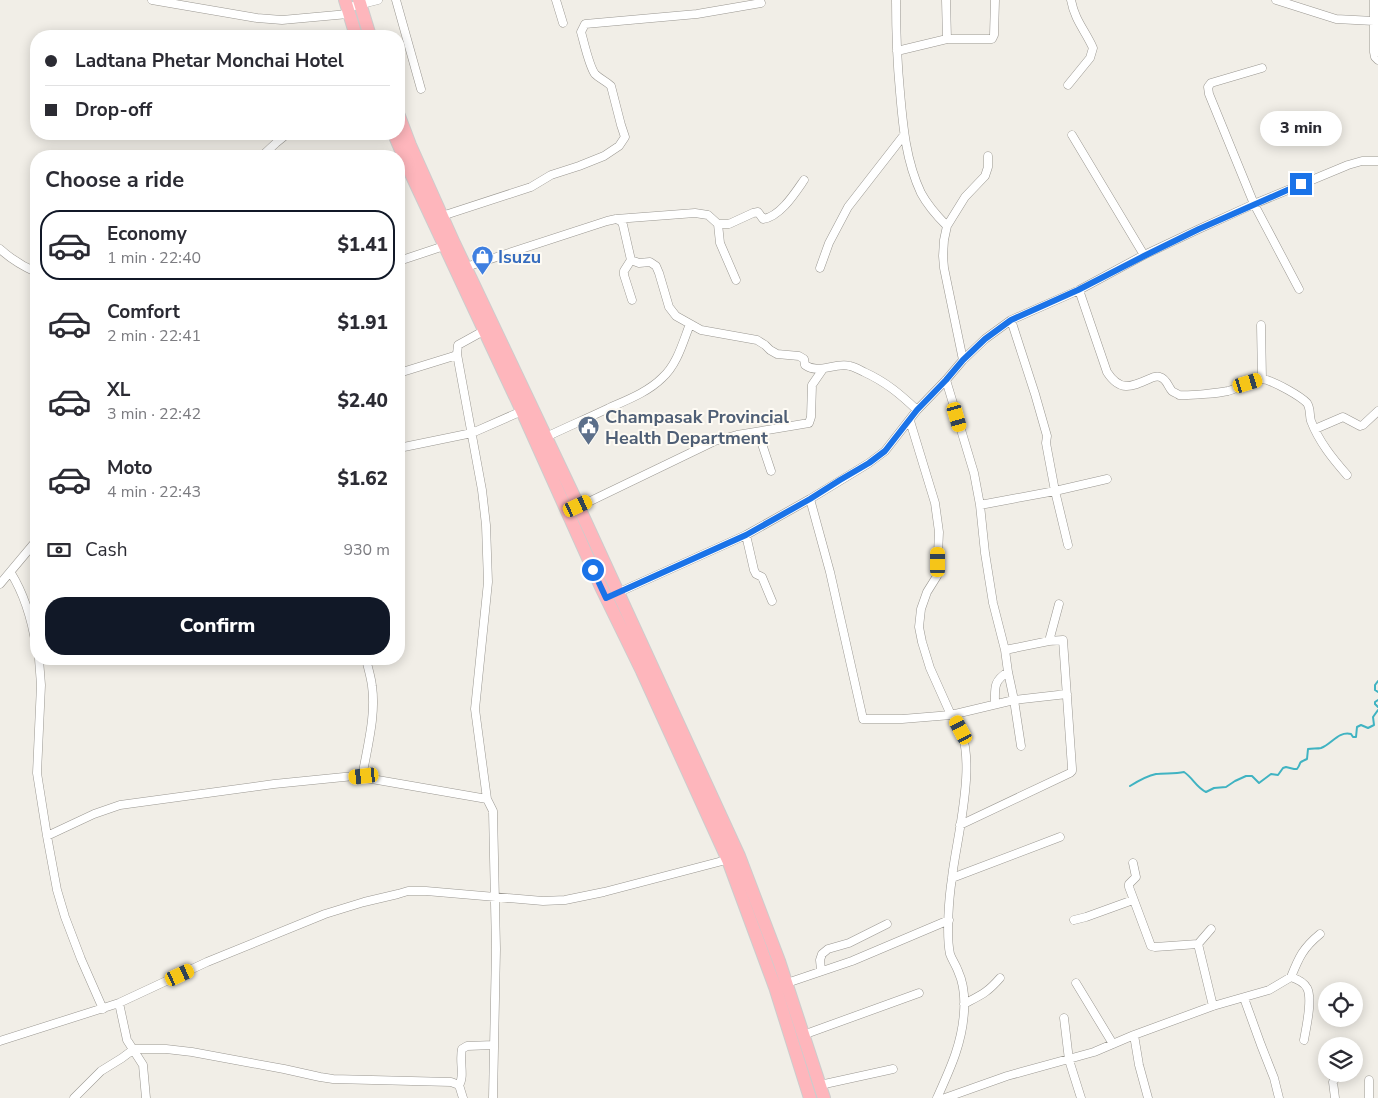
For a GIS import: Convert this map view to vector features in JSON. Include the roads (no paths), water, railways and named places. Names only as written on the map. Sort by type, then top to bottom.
[{"type":"highway","points":[[360,2],[368,30]]},
{"type":"highway","points":[[346,7],[354,30]]},
{"type":"highway","points":[[405,132],[442,216],[449,243],[466,266],[522,411],[612,596]]},
{"type":"highway","points":[[405,160],[546,437],[578,506],[642,671],[733,858],[773,963],[810,1098]]},
{"type":"highway","points":[[773,963],[786,983],[824,1098]]},
{"type":"street","points":[[152,0],[176,2],[257,18],[282,20],[346,7],[360,2],[378,0]]},
{"type":"street","points":[[396,0],[404,30]]},
{"type":"street","points":[[556,0],[563,23]]},
{"type":"street","points":[[896,0],[897,51],[906,151],[921,193],[932,211],[947,226]]},
{"type":"street","points":[[946,0],[947,39]]},
{"type":"street","points":[[897,51],[947,39],[992,38],[994,35],[995,0]]},
{"type":"street","points":[[1068,85],[1090,58],[1093,48],[1078,22],[1071,0]]},
{"type":"street","points":[[1276,0],[1336,19],[1374,21]]},
{"type":"street","points":[[1374,0],[1374,52],[1378,60]]},
{"type":"street","points":[[442,216],[531,187],[552,175],[604,156],[619,146],[625,137],[620,125],[611,86],[595,73],[588,57],[581,32],[585,24],[697,14],[761,3]]},
{"type":"street","points":[[405,32],[421,89]]},
{"type":"street","points":[[1262,68],[1211,83],[1208,87],[1254,204],[1298,289]]},
{"type":"street","points":[[820,268],[829,243],[848,207],[904,135]]},
{"type":"street","points":[[1072,135],[1144,256]]},
{"type":"street","points":[[268,150],[280,140]]},
{"type":"street","points":[[963,360],[944,268],[944,240],[947,226],[965,197],[985,176],[988,167],[988,156]]},
{"type":"street","points":[[612,596],[746,535],[869,463],[885,451],[917,410],[963,360],[985,339],[1011,320],[1078,290],[1144,256],[1254,204],[1348,164],[1362,161],[1378,161]]},
{"type":"street","points":[[466,266],[616,219],[695,213],[708,215],[718,224],[729,224],[758,212],[763,219],[766,219],[776,214],[804,180]]},
{"type":"street","points":[[616,219],[621,221],[623,225],[631,260],[624,271],[624,276],[632,300]]},
{"type":"street","points":[[718,224],[720,243],[736,280]]},
{"type":"street","points":[[405,259],[449,243]]},
{"type":"street","points":[[0,249],[30,270]]},
{"type":"street","points":[[631,260],[639,264],[650,262],[656,266],[669,307],[676,316],[701,330],[757,340],[777,354],[799,356],[804,359],[805,365],[810,368],[823,369],[837,365],[850,366],[874,377],[901,394],[917,410]]},
{"type":"street","points":[[1078,290],[1107,372],[1113,381],[1120,385],[1128,386],[1160,376],[1173,392],[1179,395],[1212,394],[1229,391],[1262,379],[1292,393],[1306,403],[1310,409],[1311,420],[1315,429],[1333,460],[1347,475]]},
{"type":"street","points":[[1011,320],[1047,436],[1046,443],[1055,491],[1068,545]]},
{"type":"street","points":[[546,437],[651,388],[663,378],[672,366],[682,347],[690,324]]},
{"type":"street","points":[[1261,326],[1262,379]]},
{"type":"street","points":[[489,328],[458,345],[456,354],[482,490],[487,548],[487,597],[475,709],[487,799],[493,811],[495,896],[493,1098]]},
{"type":"street","points":[[405,371],[456,354]]},
{"type":"street","points":[[578,506],[715,441],[809,423],[811,417],[812,385],[823,369]]},
{"type":"street","points":[[946,380],[974,473],[993,603],[1005,650],[1021,746]]},
{"type":"street","points":[[1315,429],[1344,417],[1360,426],[1378,410]]},
{"type":"street","points":[[405,447],[472,433],[522,411]]},
{"type":"street","points":[[910,420],[935,503],[939,532],[937,576],[927,592],[921,609],[919,627],[930,668],[961,730],[967,768],[966,790],[952,878],[948,945],[964,988],[964,1004],[960,1042],[937,1098]]},
{"type":"street","points":[[758,432],[771,471]]},
{"type":"street","points":[[980,505],[1107,479]]},
{"type":"street","points":[[810,499],[830,572],[863,719],[902,719],[952,715],[1014,700],[1067,694]]},
{"type":"street","points":[[746,535],[754,570],[756,574],[762,577],[772,601]]},
{"type":"street","points":[[0,584],[30,549]]},
{"type":"street","points":[[11,573],[22,593],[30,619]]},
{"type":"street","points":[[1049,641],[1059,604]]},
{"type":"street","points":[[960,825],[1072,771],[1063,640],[1005,650]]},
{"type":"street","points":[[39,665],[41,685],[37,773],[47,836],[57,890],[65,917],[103,1009]]},
{"type":"street","points":[[364,776],[373,700],[367,665]]},
{"type":"street","points":[[995,704],[995,686],[999,678],[1008,672]]},
{"type":"street","points":[[47,836],[94,814],[120,805],[279,783],[364,776],[366,778],[487,799]]},
{"type":"street","points":[[952,878],[1060,837]]},
{"type":"street","points":[[0,1040],[119,1003],[207,962],[325,914],[408,891],[544,901],[565,900],[604,892],[733,858]]},
{"type":"street","points":[[1133,863],[1136,877],[1128,887],[1152,946],[1198,944],[1211,929]]},
{"type":"street","points":[[1074,920],[1133,900]]},
{"type":"street","points":[[786,983],[852,961],[949,920]]},
{"type":"street","points":[[821,970],[820,960],[822,954],[828,949],[849,943],[887,924]]},
{"type":"street","points":[[945,1098],[1008,1076],[1094,1052],[1213,1006],[1269,990],[1291,977],[1299,957],[1308,944],[1320,934]]},
{"type":"street","points":[[1198,944],[1213,1006]]},
{"type":"street","points":[[1291,977],[1304,984],[1308,989],[1310,998],[1304,1040]]},
{"type":"street","points":[[964,1004],[984,994],[1000,978]]},
{"type":"street","points":[[1076,982],[1113,1044]]},
{"type":"street","points":[[804,1035],[919,993]]},
{"type":"street","points":[[1244,998],[1274,1078],[1278,1098]]},
{"type":"street","points":[[119,1003],[128,1040],[142,1065],[146,1098]]},
{"type":"street","points":[[1064,1018],[1069,1060],[1081,1098]]},
{"type":"street","points":[[1134,1035],[1139,1065],[1148,1098]]},
{"type":"street","points":[[458,1085],[462,1078],[460,1062],[462,1049],[467,1046],[494,1045]]},
{"type":"street","points":[[74,1098],[101,1071],[134,1049],[166,1049],[192,1052],[284,1069],[320,1078],[451,1082],[458,1085],[463,1098]]},
{"type":"street","points":[[820,1085],[893,1069]]},
{"type":"street","points":[[1369,1098],[1370,1080]]},
{"type":"street","points":[[1333,1082],[1335,1098]]},
{"type":"waterway","points":[[1378,681],[1375,685],[1375,690],[1378,692]]},
{"type":"waterway","points":[[1378,700],[1375,702],[1378,707]]},
{"type":"waterway","points":[[1130,786],[1152,775],[1184,772],[1206,792],[1214,788],[1226,787],[1246,776],[1252,776],[1259,783],[1271,774],[1278,775],[1283,768],[1297,769],[1301,762],[1307,759],[1308,749],[1321,748],[1342,734],[1351,734],[1353,737],[1356,737],[1357,727],[1361,725],[1368,728],[1374,725],[1373,717],[1378,710]]},
{"type":"place","name":"Isuzu","points":[[482,276]]},
{"type":"place","name":"Champasak Provincial Health Department","points":[[589,446]]}]
